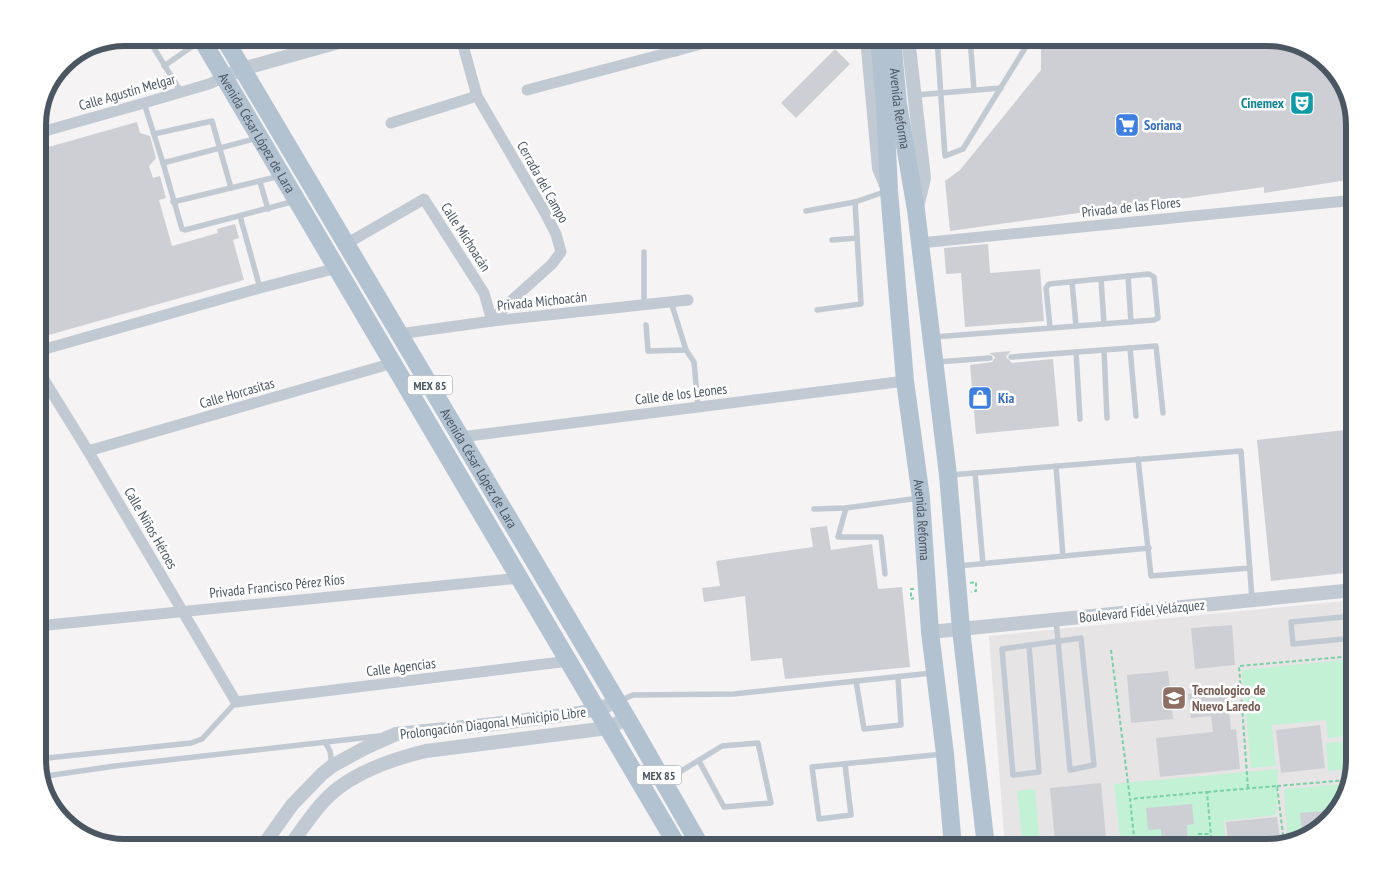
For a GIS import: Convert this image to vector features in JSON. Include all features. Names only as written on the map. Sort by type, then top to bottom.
[{"type":"main road","name":"Avenida César López de Lara","points":[[206,46],[673,839]]},
{"type":"main road","name":"Avenida César López de Lara","points":[[229,46],[697,839]]},
{"type":"main road","name":"Avenida Reforma","points":[[880,46],[886,105],[889,191],[905,381],[921,498],[930,632],[945,754],[952,839]]},
{"type":"main road","name":"Avenida Reforma","points":[[893,46],[898,104],[916,210],[948,475],[961,629],[985,839]]},
{"type":"street","points":[[224,78],[242,69],[324,46]]},
{"type":"street","name":"Cerrada del Campo","points":[[463,46],[477,96],[544,211],[556,234],[561,252],[552,264],[492,321]]},
{"type":"street","points":[[675,46],[676,50]]},
{"type":"street","points":[[527,90],[692,46]]},
{"type":"street","name":"Avenida Reforma","points":[[868,46],[879,168],[889,191]]},
{"type":"street","name":"Avenida Reforma","points":[[909,46],[924,178],[916,210]]},
{"type":"street","name":"Calle Agustín Melgar","points":[[46,131],[224,78]]},
{"type":"street","points":[[391,122],[477,96]]},
{"type":"street","name":"Calle Michoacán","points":[[346,244],[424,199],[484,293],[492,321]]},
{"type":"street","name":"Privada de las Flores","points":[[920,243],[1345,201]]},
{"type":"street","points":[[46,349],[337,268]]},
{"type":"street","name":"Privada Michoacán","points":[[399,334],[492,321],[688,300]]},
{"type":"street","name":"Calle Horcasitas","points":[[88,451],[393,364]]},
{"type":"street","name":"Calle de los Leones","points":[[461,437],[905,381]]},
{"type":"street","name":"Calle Niños Héroes","points":[[46,383],[236,702]]},
{"type":"street","name":"Privada Francisco Pérez Ríos","points":[[46,625],[520,578]]},
{"type":"street","name":"Boulevard Fidel Velázquez","points":[[930,632],[1346,591]]},
{"type":"street","name":"Calle Agencias","points":[[236,702],[569,661]]},
{"type":"street","name":"Prolongación Diagonal Municipio Libre","points":[[269,839],[305,790],[332,766],[396,734],[494,724],[597,709],[617,702]]},
{"type":"street","name":"Prolongación Diagonal Municipio Libre","points":[[296,839],[324,800],[356,777],[400,757],[426,750],[608,728],[627,718]]},
{"type":"street","points":[[494,724],[494,742]]},
{"type":"lane","points":[[153,46],[181,92]]},
{"type":"lane","points":[[164,66],[190,46]]},
{"type":"lane","points":[[938,46],[945,156],[963,149],[1027,46]]},
{"type":"lane","points":[[971,46],[974,90]]},
{"type":"lane","points":[[914,95],[1001,88]]},
{"type":"lane","points":[[144,103],[180,226],[185,230],[297,200]]},
{"type":"lane","points":[[154,134],[212,121],[231,188]]},
{"type":"lane","points":[[163,163],[260,137]]},
{"type":"lane","points":[[173,202],[282,176]]},
{"type":"lane","points":[[260,182],[268,208]]},
{"type":"lane","points":[[806,211],[855,202],[889,191]]},
{"type":"lane","points":[[817,310],[861,304],[855,202]]},
{"type":"lane","points":[[240,216],[260,288]]},
{"type":"lane","points":[[832,240],[857,238]]},
{"type":"lane","points":[[644,252],[644,305]]},
{"type":"lane","points":[[932,338],[1154,320],[1158,318],[1154,277],[1149,274],[1049,284],[1046,288],[1050,328]]},
{"type":"lane","points":[[1128,276],[1131,322]]},
{"type":"lane","points":[[1101,279],[1104,324]]},
{"type":"lane","points":[[1072,282],[1076,326]]},
{"type":"lane","points":[[671,302],[686,350],[694,362],[698,406]]},
{"type":"lane","points":[[646,325],[648,351],[686,350]]},
{"type":"lane","points":[[1011,357],[1156,346],[1163,413]]},
{"type":"lane","points":[[1130,348],[1136,416]]},
{"type":"lane","points":[[1104,350],[1107,418]]},
{"type":"lane","points":[[1076,352],[1080,419]]},
{"type":"lane","points":[[934,362],[990,358]]},
{"type":"lane","points":[[948,475],[1241,450],[1252,600]]},
{"type":"lane","points":[[1138,459],[1151,576],[1250,568]]},
{"type":"lane","points":[[1056,466],[1063,556]]},
{"type":"lane","points":[[975,473],[983,564]]},
{"type":"lane","points":[[814,509],[846,508],[921,498]]},
{"type":"lane","points":[[846,508],[838,537],[881,537],[885,574]]},
{"type":"lane","points":[[956,566],[1149,548]]},
{"type":"lane","points":[[1346,617],[1291,622],[1293,644],[1346,639]]},
{"type":"lane","points":[[1028,645],[1039,772],[1013,775],[1002,650],[1028,645],[1058,640],[1081,638],[1094,765],[1070,770],[1058,640],[1056,620]]},
{"type":"lane","points":[[617,702],[633,695],[734,694],[935,673]]},
{"type":"lane","points":[[856,681],[864,729],[901,725],[898,677]]},
{"type":"lane","points":[[46,758],[191,743],[202,739],[236,702]]},
{"type":"lane","points":[[48,776],[115,766],[396,734]]},
{"type":"lane","points":[[325,742],[331,755],[332,766]]},
{"type":"lane","points":[[663,782],[722,746],[758,743],[771,803],[724,806],[699,761]]},
{"type":"lane","points":[[845,764],[851,816],[819,820],[812,767],[945,754]]},
{"type":"path","points":[[970,592],[976,591],[976,582]]},
{"type":"path","points":[[911,589],[911,599],[914,598]]},
{"type":"path","points":[[1111,650],[1134,839]]},
{"type":"path","points":[[1248,788],[1238,666],[1346,657]]},
{"type":"path","points":[[1130,800],[1343,780]]},
{"type":"path","points":[[1277,786],[1283,837]]},
{"type":"path","points":[[1207,792],[1211,839]]},
{"type":"path","points":[[1198,834],[1211,834]]},
{"type":"shaded area","name":"Tecnologico de Nuevo Laredo","points":[[1346,601],[1346,760],[1343,780],[1338,795],[1326,812],[1311,825],[1302,831],[1282,837],[1266,839],[1004,839],[989,636]]},
{"type":"green space","points":[[1346,660],[1346,737],[1328,738],[1326,720],[1272,725],[1276,766],[1251,768],[1242,670]]},
{"type":"green space","points":[[1346,742],[1345,770],[1328,771],[1326,743]]},
{"type":"green space","points":[[1278,769],[1276,815],[1224,821],[1226,839],[1120,839],[1114,784]]},
{"type":"green space","points":[[1342,784],[1338,795],[1319,819],[1302,831],[1288,836],[1284,789]]},
{"type":"green space","points":[[1035,789],[1039,839],[1022,839],[1017,791]]},
{"type":"building","name":"Soriana","points":[[1041,46],[1266,46],[1297,52],[1319,66],[1338,90],[1343,105],[1346,126],[1346,180],[1264,193],[1264,187],[950,231],[945,181],[960,170],[1041,70]]},
{"type":"building","points":[[835,49],[850,64],[796,118],[781,103]]},
{"type":"building","points":[[137,122],[140,133],[150,136],[156,158],[149,166],[153,178],[160,176],[166,198],[159,200],[172,246],[218,233],[217,229],[235,224],[239,238],[233,240],[244,280],[46,336],[46,148]]},
{"type":"building","points":[[988,244],[990,273],[1040,269],[1044,321],[965,327],[961,273],[946,274],[944,248]]},
{"type":"building","points":[[1011,351],[1006,357],[1012,363],[1053,359],[1059,426],[976,434],[970,365],[992,362],[995,357],[989,353]]},
{"type":"building","points":[[1346,430],[1346,573],[1271,581],[1257,440]]},
{"type":"building","points":[[827,526],[831,550],[872,544],[878,589],[902,587],[910,667],[785,679],[782,658],[751,661],[745,596],[704,602],[702,588],[720,586],[716,561],[813,547],[810,528]]},
{"type":"building","points":[[1232,625],[1235,665],[1195,669],[1191,628]]},
{"type":"building","points":[[1168,671],[1173,719],[1131,723],[1127,675]]},
{"type":"building","points":[[1227,690],[1231,730],[1236,729],[1240,769],[1160,777],[1156,738],[1213,732],[1211,716],[1191,718],[1188,694]]},
{"type":"building","points":[[1320,725],[1325,768],[1281,773],[1276,730]]},
{"type":"building","points":[[1101,783],[1106,837],[1055,839],[1050,788]]},
{"type":"building","points":[[1192,804],[1194,824],[1187,825],[1188,839],[1162,839],[1161,829],[1148,830],[1146,808]]},
{"type":"building","points":[[1327,811],[1302,831],[1300,813]]},
{"type":"building","points":[[1277,817],[1280,837],[1228,839],[1226,822]]},
{"type":"place","name":"Cinemex","points":[[1302,103]]},
{"type":"place","name":"Soriana","points":[[1127,125]]},
{"type":"place","name":"Kia","points":[[980,398]]},
{"type":"place","name":"Tecnologico de Nuevo Laredo","points":[[1174,698]]}]
